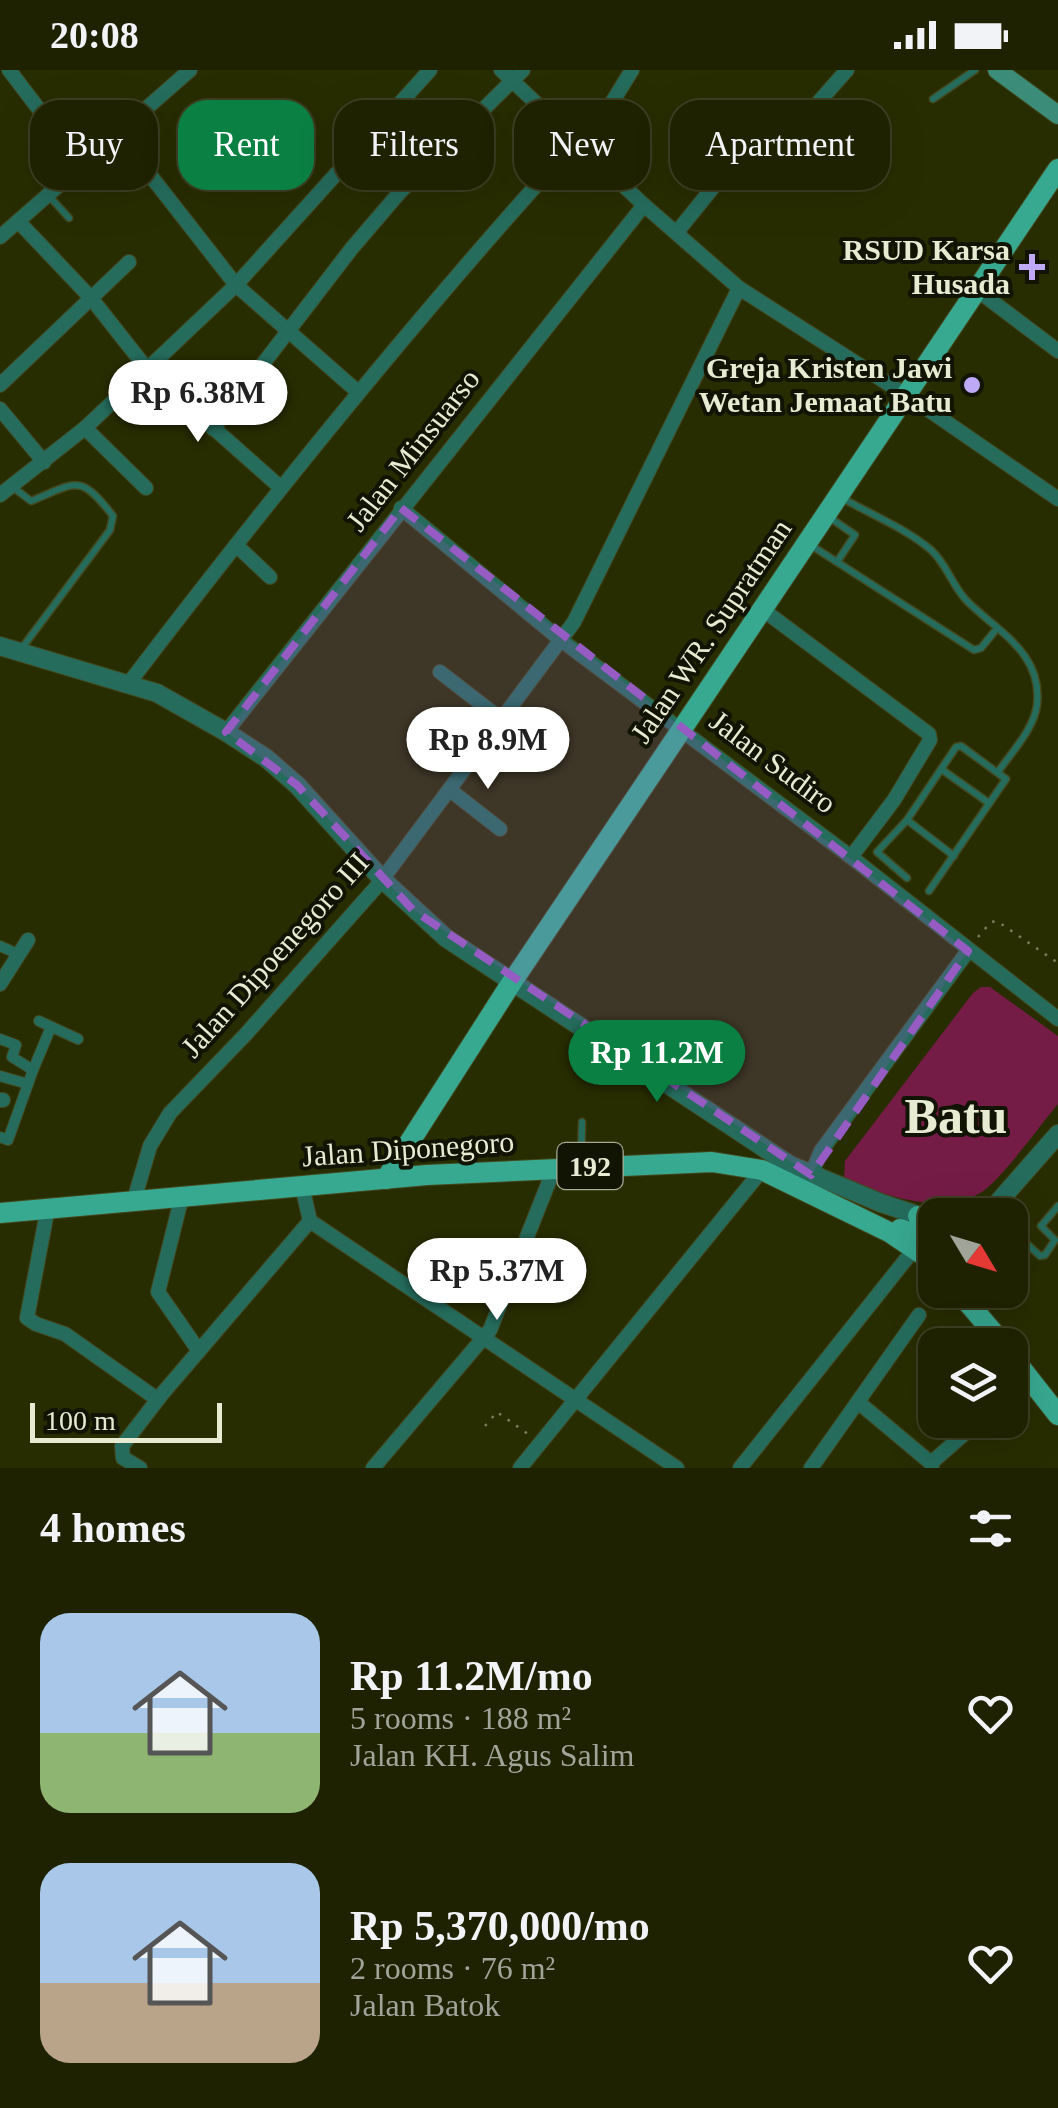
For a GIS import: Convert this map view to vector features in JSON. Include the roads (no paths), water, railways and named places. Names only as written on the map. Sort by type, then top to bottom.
[{"type":"main road","points":[[997,70],[1058,115]]},
{"type":"main road","name":"Jalan WR. Supratman","points":[[386,1179],[512,982],[1058,169]]},
{"type":"main road","points":[[418,1130],[427,1175]]},
{"type":"main road","name":"Jalan Diponegoro","points":[[0,1213],[427,1175],[581,1166],[712,1162],[762,1170],[811,1184]]},
{"type":"main road","name":"192","points":[[811,1184],[918,1250]]},
{"type":"main road","points":[[886,1230],[896,1227],[918,1235]]},
{"type":"main road","points":[[972,1308],[989,1328]]},
{"type":"main road","points":[[1028,1380],[1058,1416]]},
{"type":"street","points":[[9,70],[32,100]]},
{"type":"street","points":[[156,100],[190,70]]},
{"type":"street","points":[[6,491],[85,428],[236,286],[430,70]]},
{"type":"street","points":[[611,100],[632,70]]},
{"type":"street","points":[[677,232],[740,155],[744,152],[760,159],[770,157],[847,70]]},
{"type":"street","points":[[213,428],[352,248],[512,73],[538,100]]},
{"type":"street","points":[[158,186],[236,286],[358,392]]},
{"type":"street","points":[[0,237],[55,190]]},
{"type":"street","points":[[128,683],[358,392],[464,264],[536,190]]},
{"type":"street","points":[[628,190],[739,288],[1058,499]]},
{"type":"street","name":"Jalan Minsuarso","points":[[226,732],[644,205]]},
{"type":"street","points":[[18,221],[91,298],[147,369],[280,487]]},
{"type":"street","points":[[0,385],[129,262]]},
{"type":"street","name":"Jalan Dipoenegoro III","points":[[134,1200],[150,1146],[170,1113],[246,1034],[382,879],[574,622],[739,288]]},
{"type":"street","points":[[977,290],[1058,351]]},
{"type":"street","points":[[0,409],[44,462]]},
{"type":"street","points":[[85,428],[146,488]]},
{"type":"street","name":"Jalan Sudiro","points":[[401,508],[561,640],[852,856],[1058,1018]]},
{"type":"street","points":[[236,545],[270,577]]},
{"type":"street","points":[[762,609],[930,737],[894,800],[852,856]]},
{"type":"street","points":[[0,646],[128,683],[168,699],[226,732],[266,758],[297,786],[382,879],[446,938],[811,1184],[918,1217]]},
{"type":"street","points":[[440,672],[502,720]]},
{"type":"street","points":[[450,790],[500,829]]},
{"type":"street","points":[[0,984],[28,940]]},
{"type":"street","points":[[0,946],[20,954]]},
{"type":"street","points":[[811,1184],[821,1151],[968,950]]},
{"type":"street","points":[[39,1021],[78,1039]]},
{"type":"street","points":[[0,1136],[8,1140],[51,1027]]},
{"type":"street","points":[[0,1039],[16,1046],[12,1057],[33,1070]]},
{"type":"street","points":[[0,1076],[28,1084]]},
{"type":"street","points":[[1005,1198],[1058,1134]]},
{"type":"street","points":[[372,1468],[484,1340],[496,1320],[554,1169]]},
{"type":"street","points":[[520,1468],[762,1170]]},
{"type":"street","points":[[302,1186],[310,1221],[677,1468]]},
{"type":"street","points":[[182,1196],[158,1292],[199,1350]]},
{"type":"street","points":[[48,1207],[27,1318],[75,1340],[157,1399]]},
{"type":"street","points":[[140,1468],[124,1458],[121,1451],[157,1399],[310,1221]]},
{"type":"street","points":[[740,1468],[915,1248]]},
{"type":"street","points":[[811,1468],[919,1315]]},
{"type":"street","points":[[858,1402],[932,1465],[961,1438]]},
{"type":"lane","points":[[933,99],[975,70]]},
{"type":"lane","points":[[49,195],[70,218]]},
{"type":"lane","points":[[6,491],[30,501],[60,486],[85,488],[96,493],[114,516],[110,530],[19,652]]},
{"type":"lane","points":[[839,495],[929,548],[944,564],[964,598],[1021,647],[1034,675],[1036,711],[998,772]]},
{"type":"lane","points":[[825,515],[855,535],[837,562]]},
{"type":"lane","points":[[807,542],[974,650],[982,648],[994,632]]},
{"type":"lane","points":[[907,878],[877,854],[907,820],[958,746],[1006,779],[929,891]]},
{"type":"lane","points":[[941,769],[989,803]]},
{"type":"lane","points":[[907,820],[954,856]]},
{"type":"lane","points":[[581,1166],[582,1122]]},
{"type":"lane","points":[[1028,1245],[1040,1256],[1045,1255],[1054,1240],[1041,1226],[1058,1206]]},
{"type":"place","name":"RSUD Karsa Husada","points":[[1032,267]]},
{"type":"place","name":"Greja Kristen Jawi Wetan Jemaat Batu","points":[[972,385]]},
{"type":"district","name":"Batu","points":[[956,1115]]}]
